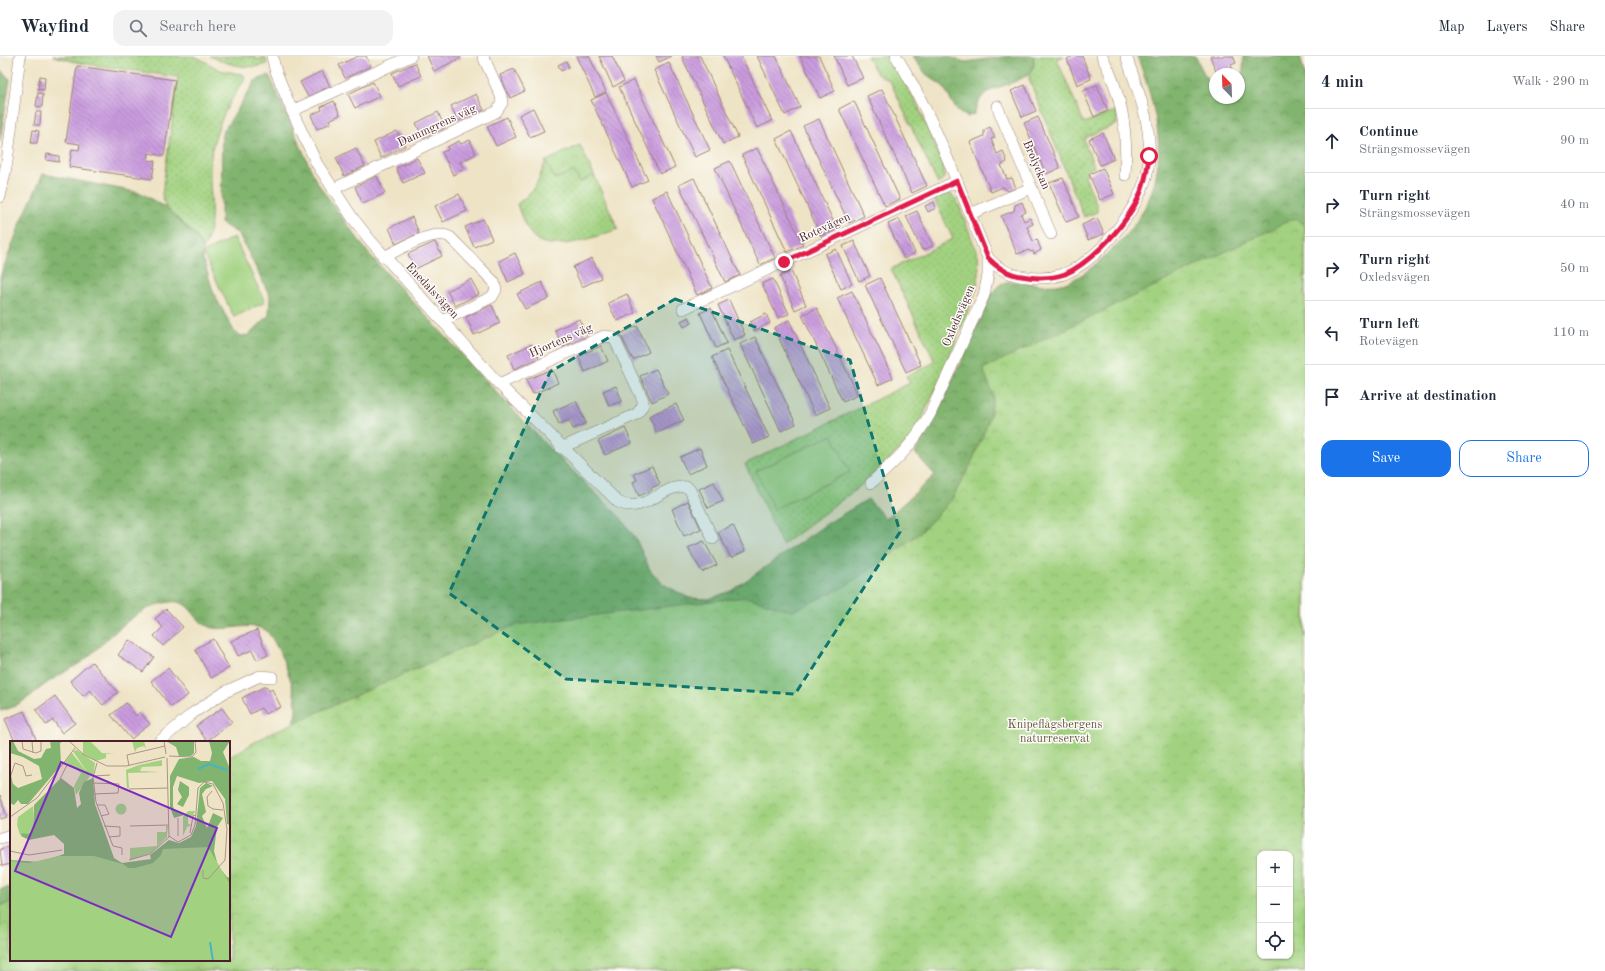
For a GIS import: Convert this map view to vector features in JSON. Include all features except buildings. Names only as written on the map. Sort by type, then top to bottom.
[{"type":"street","points":[[0,197],[7,162],[20,56]]},
{"type":"street","name":"Enedalsvägen","points":[[272,56],[275,69],[292,111],[317,164],[333,189],[383,257],[499,384],[561,448],[618,502],[625,506],[639,505],[678,487],[687,487],[690,490],[713,539]]},
{"type":"street","points":[[292,111],[411,56]]},
{"type":"street","name":"Dammgrens väg","points":[[333,189],[496,112],[502,103],[501,96],[483,56]]},
{"type":"street","name":"Oxledsvägen","points":[[871,483],[910,446],[930,414],[984,295],[988,275],[988,258],[957,181],[928,112],[896,56]]},
{"type":"street","points":[[1102,56],[1118,90],[1122,108],[1126,145],[1125,175]]},
{"type":"street","points":[[988,258],[1002,271],[1013,275],[1035,278],[1058,276],[1075,268],[1090,257],[1107,241],[1131,212],[1144,184],[1148,170],[1150,145],[1143,103],[1126,56]]},
{"type":"street","name":"Brolyckan","points":[[997,106],[1051,234]]},
{"type":"street","name":"Rotevägen","points":[[683,309],[957,181]]},
{"type":"street","points":[[970,214],[1031,188]]},
{"type":"street","points":[[383,257],[433,235],[445,234],[450,237],[494,282],[496,290],[492,297],[442,321]]},
{"type":"street","name":"Hjortens väg","points":[[499,384],[604,336],[612,337],[615,340],[643,400],[641,410],[637,414],[561,448]]},
{"type":"street","points":[[160,741],[193,713],[225,692],[260,676],[272,677]]},
{"type":"street","points":[[0,838],[10,835]]},
{"type":"highlighted area","points":[[675,299],[850,360],[900,532],[795,694],[566,679],[449,593],[550,372]]},
{"type":"green space","points":[[53,56],[195,56],[220,70],[244,75],[245,80],[226,110],[213,145],[210,168],[211,219],[210,229],[203,249],[196,236],[166,208],[162,195],[178,77],[80,63]]},
{"type":"green space","points":[[210,56],[255,56],[256,60],[265,57],[267,64],[253,67],[238,66]]},
{"type":"green space","points":[[867,56],[890,56],[918,106],[944,166],[944,178],[938,184],[890,81],[877,74]]},
{"type":"green space","points":[[912,56],[945,56],[965,62],[1010,56],[1033,56],[1034,65],[1030,72],[1024,77],[988,92],[979,101],[974,114],[967,117],[956,109],[943,86],[926,74]]},
{"type":"green space","points":[[1033,56],[1064,56],[1057,59],[1084,123],[1117,110],[1117,124],[1086,137],[1084,140],[1094,167],[1088,170],[1085,176],[1097,206],[1097,212],[1084,217],[1029,79]]},
{"type":"green space","name":"Knipeflågsbergens naturreservat","points":[[1137,56],[1195,56],[1209,83],[1209,104],[1245,104],[1245,68],[1243,68],[1243,56],[1300,56],[1305,77],[1305,971],[0,971],[0,889],[10,887],[10,961],[230,961],[230,956],[296,713],[294,693],[287,670],[277,647],[266,630],[249,626],[222,629],[210,627],[200,621],[190,609],[182,603],[176,602],[157,605],[145,610],[123,625],[83,661],[51,680],[19,704],[0,711],[0,277],[21,222],[43,174],[141,193],[166,208],[196,236],[203,249],[203,259],[214,294],[235,333],[242,336],[249,335],[269,315],[270,296],[239,234],[221,223],[222,134],[255,81],[269,75],[316,181],[368,253],[546,445],[620,517],[635,537],[650,570],[663,584],[689,598],[709,599],[731,591],[828,523],[868,499],[886,519],[935,475],[915,453],[942,403],[992,293],[1000,285],[1010,281],[1057,285],[1071,281],[1103,258],[1129,231],[1144,208],[1154,185],[1158,161],[1158,136],[1154,110]]},
{"type":"green space","points":[[0,70],[10,79],[0,140]]},
{"type":"green space","points":[[580,145],[594,175],[580,182],[574,171],[555,179],[546,161]]},
{"type":"green space","points":[[546,161],[555,179],[575,170],[580,182],[594,175],[618,229],[590,239],[568,243],[548,244],[535,238],[525,224],[517,204],[533,189]]},
{"type":"green space","points":[[946,193],[952,195],[957,200],[978,255],[979,274],[976,290],[941,378],[914,433],[898,451],[859,487],[782,545],[745,464],[910,383],[906,376],[935,362],[891,269],[953,239],[934,198]]},
{"type":"green space","name":"Knipeflågsbergens naturreservat","points":[[1295,218],[1305,227],[1305,971],[0,971],[0,905],[10,903],[10,961],[230,961],[230,757],[233,755],[269,734],[515,625],[746,597],[792,611],[844,587],[891,555],[923,530],[952,499],[971,464],[989,420],[994,396],[983,369]]},
{"type":"green space","points":[[234,237],[265,302],[234,317],[203,253]]},
{"type":"green space","points":[[832,435],[850,472],[774,509],[756,471]]},
{"type":"route","points":[[784,262],[957,181],[988,258],[995,265],[1002,271],[1024,277],[1046,278],[1058,276],[1075,268],[1090,257],[1107,241],[1131,212],[1144,184],[1148,170],[1149,156]]}]
